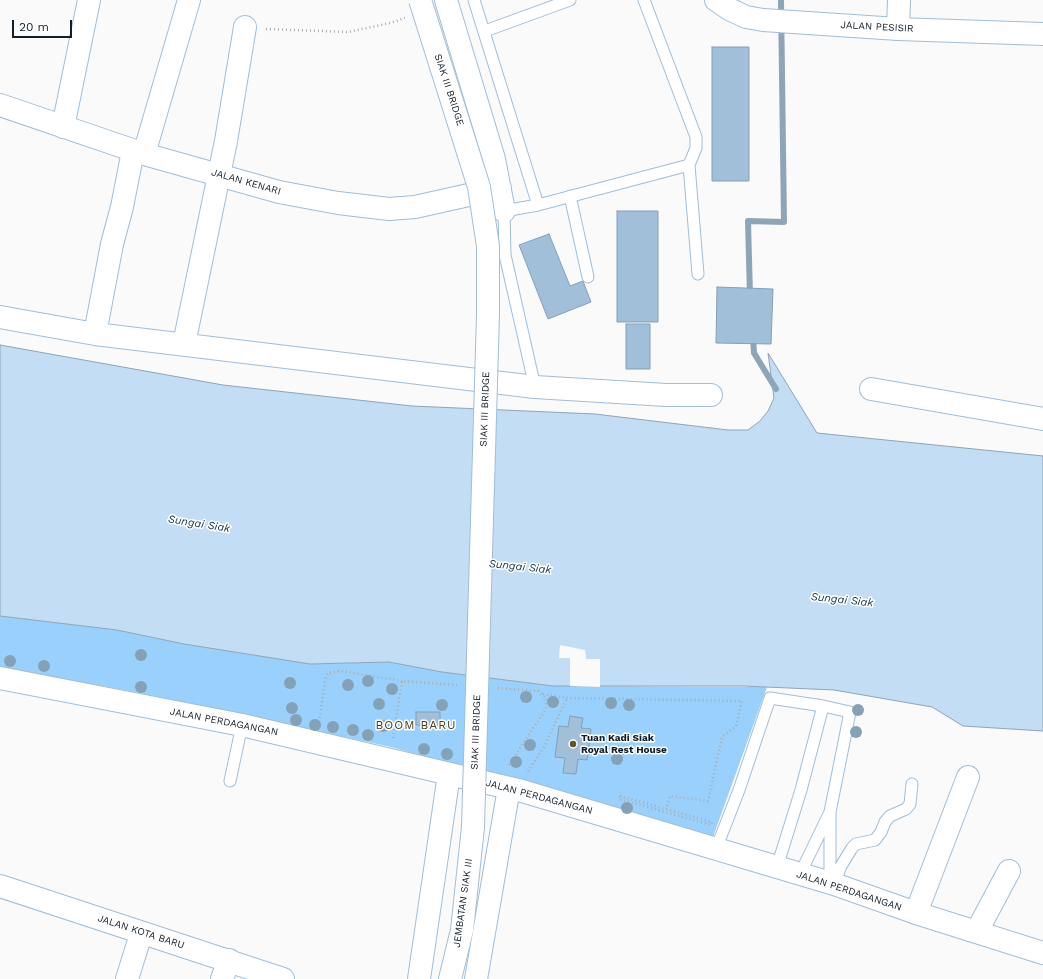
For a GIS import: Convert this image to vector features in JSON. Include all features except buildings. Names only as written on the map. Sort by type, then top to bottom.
[{"type":"street","points":[[63,127],[89,0]]},
{"type":"street","points":[[95,334],[112,244],[122,207],[189,0]]},
{"type":"street","points":[[446,0],[494,159],[504,211]]},
{"type":"street","name":"JALAN PESISIR","points":[[716,0],[729,10],[746,17],[763,20],[898,29],[1043,34]]},
{"type":"street","points":[[898,29],[899,0]]},
{"type":"street","name":"SIAK III BRIDGE","points":[[416,8],[479,187],[488,246],[488,314],[473,827],[462,930],[450,979]]},
{"type":"street","points":[[184,344],[226,141],[245,27]]},
{"type":"street","name":"JALAN KENARI","points":[[0,105],[139,152],[279,192],[338,203],[389,209],[415,207],[500,188]]},
{"type":"street","points":[[0,317],[95,334],[535,387],[666,395],[711,395]]},
{"type":"street","points":[[871,389],[1043,419]]},
{"type":"street","name":"JALAN PERDAGANGAN","points":[[0,678],[242,725],[509,788],[800,874],[916,913],[1043,953]]},
{"type":"street","points":[[419,979],[449,774]]},
{"type":"street","points":[[916,913],[968,777]]},
{"type":"street","points":[[476,979],[509,788]]},
{"type":"street","points":[[977,931],[1009,871]]},
{"type":"street","name":"JALAN KOTA BARU","points":[[0,886],[141,934],[226,970],[283,979]]},
{"type":"street","points":[[127,979],[141,934]]},
{"type":"lane","points":[[474,0],[485,31],[538,205]]},
{"type":"lane","points":[[485,31],[570,0]]},
{"type":"lane","points":[[644,0],[693,128],[696,148],[689,165],[698,274]]},
{"type":"lane","points":[[535,387],[505,256],[504,211],[538,205],[689,165]]},
{"type":"lane","points":[[570,196],[588,277]]},
{"type":"lane","points":[[716,849],[739,790],[770,698],[823,706],[850,712],[830,812],[832,884]]},
{"type":"lane","points":[[777,867],[801,790],[823,706]]},
{"type":"lane","points":[[230,781],[242,725]]},
{"type":"lane","points":[[832,884],[845,858],[852,848],[856,844],[875,840],[890,816],[906,809],[910,804],[912,784]]},
{"type":"lane","points":[[800,874],[830,812]]},
{"type":"path","points":[[245,27],[279,31],[348,32],[390,23],[416,8]]},
{"type":"path","points":[[319,724],[325,681],[328,673],[341,671],[402,681],[465,686]]},
{"type":"path","points":[[392,740],[402,681]]},
{"type":"path","points":[[496,688],[538,692],[567,698],[742,701],[736,726],[722,737],[708,801],[670,796],[666,809]]},
{"type":"path","points":[[509,788],[506,770],[546,709],[546,698],[543,694]]},
{"type":"path","points":[[527,774],[544,747],[567,698]]},
{"type":"shaded area","points":[[0,616],[117,630],[184,644],[310,664],[389,662],[442,672],[553,686],[767,687],[713,837],[391,747],[140,693],[0,667]]},
{"type":"water","name":"Sungai Siak","points":[[0,345],[223,385],[412,406],[595,414],[728,430],[748,430],[760,421],[768,411],[774,398],[768,353],[817,433],[1043,456],[1043,731],[963,726],[932,707],[834,690],[743,686],[553,686],[442,672],[389,662],[310,664],[184,644],[117,630],[0,616]]},
{"type":"pier","points":[[560,645],[585,650],[586,659],[600,659],[600,687],[570,686],[570,658],[559,658]]},
{"type":"waterway","points":[[750,296],[748,221],[784,222],[781,0]]},
{"type":"waterway","points":[[753,337],[754,353],[776,389]]},
{"type":"place","name":"Tuan Kadi Siak Royal Rest House","points":[[573,744]]},
{"type":"district","name":"BOOM BARU","points":[[416,725]]}]
